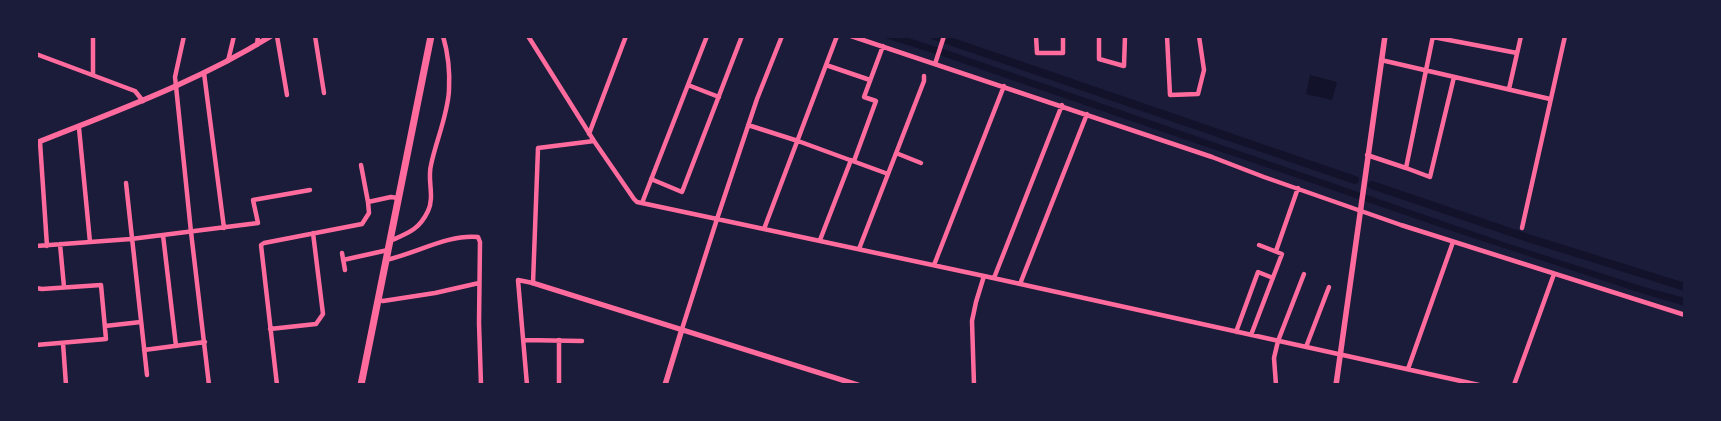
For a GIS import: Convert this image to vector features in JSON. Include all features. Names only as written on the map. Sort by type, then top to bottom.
[{"type":"main road","points":[[361,385],[431,36]]},
{"type":"street","points":[[93,36],[93,75]]},
{"type":"street","points":[[184,36],[175,77],[191,232],[210,385]]},
{"type":"street","points":[[228,61],[234,36]]},
{"type":"street","points":[[256,45],[258,36]]},
{"type":"street","points":[[47,246],[38,143],[79,128],[176,86],[228,61],[271,36]]},
{"type":"street","points":[[277,36],[287,95]]},
{"type":"street","points":[[315,36],[324,93]]},
{"type":"street","points":[[390,240],[411,232],[419,225],[429,209],[431,192],[429,182],[430,166],[449,91],[447,48],[443,36]]},
{"type":"street","points":[[535,36],[530,39],[589,134],[634,199],[642,203],[820,240],[1479,385]]},
{"type":"street","points":[[589,134],[626,36]]},
{"type":"street","points":[[642,203],[707,36]]},
{"type":"street","points":[[651,180],[682,192],[742,36]]},
{"type":"street","points":[[665,385],[748,125],[782,36]]},
{"type":"street","points":[[764,229],[837,36]]},
{"type":"street","points":[[851,36],[1087,114],[1453,242],[1685,315]]},
{"type":"street","points":[[1036,36],[1037,52],[1063,53],[1064,36]]},
{"type":"street","points":[[1099,36],[1099,59],[1124,66],[1125,36]]},
{"type":"street","points":[[1167,36],[1170,95],[1198,94],[1204,70],[1199,36]]},
{"type":"street","points":[[1336,385],[1384,36]]},
{"type":"street","points":[[1406,168],[1433,36],[1517,53]]},
{"type":"street","points":[[1509,89],[1521,36]]},
{"type":"street","points":[[1522,228],[1564,36]]},
{"type":"street","points":[[935,64],[943,39]]},
{"type":"street","points":[[820,240],[876,101],[864,97],[883,46]]},
{"type":"street","points":[[36,54],[135,91],[143,101]]},
{"type":"street","points":[[1381,60],[1550,99]]},
{"type":"street","points":[[826,65],[870,80]]},
{"type":"street","points":[[204,73],[224,228]]},
{"type":"street","points":[[859,249],[924,81],[924,76]]},
{"type":"street","points":[[1367,155],[1430,177],[1454,76]]},
{"type":"street","points":[[688,85],[719,97]]},
{"type":"street","points":[[934,265],[1004,86]]},
{"type":"street","points":[[994,278],[1062,106]]},
{"type":"street","points":[[1020,284],[1087,114]]},
{"type":"street","points":[[748,125],[853,160],[888,174]]},
{"type":"street","points":[[79,128],[90,242]]},
{"type":"street","points":[[533,282],[538,148],[594,141]]},
{"type":"street","points":[[896,153],[921,163]]},
{"type":"street","points":[[277,385],[260,245],[362,224],[370,213],[361,165]]},
{"type":"street","points":[[126,182],[146,375]]},
{"type":"street","points":[[1276,251],[1298,188]]},
{"type":"street","points":[[36,246],[132,239],[258,223],[253,200],[310,190]]},
{"type":"street","points":[[368,202],[391,197],[398,198]]},
{"type":"street","points":[[270,329],[316,324],[323,314],[313,233]]},
{"type":"street","points":[[163,235],[176,346]]},
{"type":"street","points":[[386,260],[444,242],[472,236],[478,237],[480,242],[478,283],[481,385]]},
{"type":"street","points":[[1408,369],[1453,242]]},
{"type":"street","points":[[60,244],[64,288]]},
{"type":"street","points":[[1251,335],[1282,254],[1259,245]]},
{"type":"street","points":[[343,260],[388,250]]},
{"type":"street","points":[[342,253],[345,270]]},
{"type":"street","points":[[1236,332],[1258,272],[1273,278]]},
{"type":"street","points":[[1276,385],[1274,358],[1278,341],[1304,274]]},
{"type":"street","points":[[1514,385],[1554,274]]},
{"type":"street","points":[[974,385],[972,321],[984,276]]},
{"type":"street","points":[[527,385],[518,280],[533,282],[858,385]]},
{"type":"street","points":[[378,300],[383,301],[478,283]]},
{"type":"street","points":[[36,288],[101,285],[106,339],[36,345]]},
{"type":"street","points":[[1306,347],[1329,287]]},
{"type":"street","points":[[105,326],[141,322]]},
{"type":"street","points":[[524,340],[582,341]]},
{"type":"street","points":[[559,340],[559,385]]},
{"type":"street","points":[[144,350],[205,342]]},
{"type":"street","points":[[63,343],[66,385]]},
{"type":"shaded area","points":[[879,36],[902,36],[946,50],[1506,243],[1644,287],[1685,298],[1685,306],[1443,228]]},
{"type":"shaded area","points":[[1310,75],[1337,82],[1332,100],[1306,94]]},
{"type":"waterway","points":[[935,36],[1355,180]]},
{"type":"waterway","points":[[1372,185],[1528,238],[1685,287]]}]
